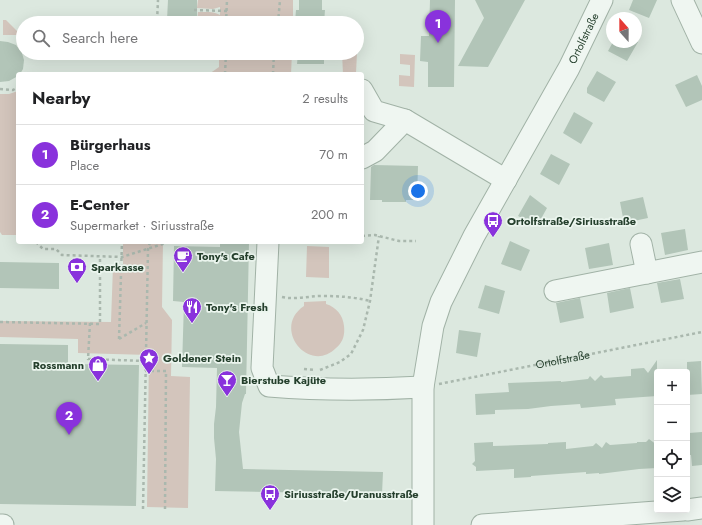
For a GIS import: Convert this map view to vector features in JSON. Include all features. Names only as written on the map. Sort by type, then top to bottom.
[{"type":"street","name":"Ortolfstraße","points":[[423,525],[423,387],[433,326],[440,302],[468,248],[569,68],[602,0]]},
{"type":"street","points":[[682,0],[702,43]]},
{"type":"street","points":[[364,94],[374,111],[405,120],[506,180]]},
{"type":"street","points":[[364,157],[375,151],[405,120]]},
{"type":"street","points":[[268,244],[262,368],[269,386],[300,389],[423,387]]},
{"type":"street","points":[[641,244],[647,273]]},
{"type":"street","points":[[555,291],[702,262]]},
{"type":"street","points":[[690,510],[702,508]]},
{"type":"street","points":[[482,525],[657,519],[674,513]]},
{"type":"path","points":[[157,16],[158,0]]},
{"type":"path","points":[[227,0],[227,16]]},
{"type":"path","points":[[279,16],[280,0]]},
{"type":"path","points":[[194,10],[227,11]]},
{"type":"path","points":[[226,60],[226,72]]},
{"type":"path","points":[[273,72],[274,60]]},
{"type":"path","points":[[0,89],[13,90],[16,88]]},
{"type":"path","points":[[364,236],[375,235],[398,241],[416,241]]},
{"type":"path","points":[[302,369],[322,370],[340,362],[351,354],[363,330],[370,301],[379,236]]},
{"type":"path","points":[[38,244],[43,249],[56,249],[62,255],[122,257],[163,244]]},
{"type":"path","points":[[122,244],[119,339],[146,323]]},
{"type":"path","points":[[143,509],[145,361],[148,249],[149,244]]},
{"type":"path","points":[[0,322],[100,324],[100,256]]},
{"type":"path","points":[[266,292],[286,298],[297,299],[322,296],[352,297],[370,301]]},
{"type":"path","points":[[90,323],[88,359],[145,361]]},
{"type":"path","name":"Ortolfstraße","points":[[423,387],[702,332]]},
{"type":"path","points":[[145,371],[166,371],[165,510]]},
{"type":"shaded area","points":[[198,0],[293,0],[293,16],[198,16],[198,12],[212,12],[220,15],[220,7],[213,9],[197,8]]},
{"type":"shaded area","points":[[3,20],[6,20],[16,30],[16,35],[3,35]]},
{"type":"shaded area","points":[[400,54],[415,55],[414,87],[399,86],[399,75],[410,76],[410,65],[400,64]]},
{"type":"shaded area","points":[[219,60],[292,60],[291,72],[212,72],[219,67]]},
{"type":"shaded area","points":[[342,60],[357,60],[356,72],[343,72]]},
{"type":"shaded area","points":[[16,92],[16,235],[2,235],[0,232],[0,94],[9,94]]},
{"type":"shaded area","points":[[123,244],[163,244],[162,307],[172,320],[171,376],[190,377],[188,508],[147,507],[149,355],[78,353],[78,339],[0,337],[0,321],[111,322],[113,266],[123,266]]},
{"type":"shaded area","points":[[307,246],[329,247],[329,278],[306,277]]},
{"type":"shaded area","points":[[326,301],[326,304],[336,309],[341,315],[344,326],[344,335],[342,341],[336,348],[326,355],[315,356],[305,352],[298,345],[293,336],[291,326],[295,315],[304,306],[304,302]]},
{"type":"building","points":[[168,0],[197,0],[197,16],[167,16]]},
{"type":"building","points":[[299,0],[322,0],[322,10],[325,10],[325,16],[296,16],[296,10],[299,10]]},
{"type":"building","points":[[430,0],[455,0],[454,87],[428,87],[428,62],[420,61],[421,36],[429,36]]},
{"type":"building","points":[[475,0],[525,0],[488,67],[458,66],[484,18]]},
{"type":"building","points":[[633,0],[657,0],[649,18],[642,15],[642,12],[634,12],[629,10]]},
{"type":"building","points":[[0,41],[16,45],[16,60],[24,60],[23,69],[21,72],[16,72],[16,77],[9,81],[0,82]]},
{"type":"building","points":[[610,48],[635,48],[627,61],[608,51]]},
{"type":"building","points":[[297,60],[324,60],[324,64],[297,64]]},
{"type":"building","points":[[597,71],[616,82],[604,102],[587,93],[587,88]]},
{"type":"building","points":[[697,75],[702,86],[702,100],[686,107],[675,85]]},
{"type":"building","points":[[574,112],[593,123],[581,144],[563,133]]},
{"type":"building","points":[[551,154],[570,164],[559,185],[540,174]]},
{"type":"building","points":[[374,165],[418,166],[417,200],[406,200],[406,202],[382,202],[382,200],[370,200],[371,167]]},
{"type":"building","points":[[530,195],[547,208],[537,226],[518,216]]},
{"type":"building","points":[[643,197],[648,218],[624,223],[620,202]]},
{"type":"building","points":[[685,229],[688,250],[665,255],[661,233]]},
{"type":"building","points":[[510,241],[530,250],[521,271],[501,264]]},
{"type":"building","points":[[609,243],[613,265],[589,269],[585,248]]},
{"type":"building","points":[[220,244],[249,244],[246,394],[242,403],[239,432],[243,469],[383,472],[382,494],[215,491],[216,459],[214,424],[217,368],[182,367],[184,302],[173,301],[174,246],[220,247]]},
{"type":"building","points":[[0,262],[59,263],[59,289],[0,288]]},
{"type":"building","points":[[680,279],[684,299],[661,303],[657,283]]},
{"type":"building","points":[[485,285],[505,291],[499,314],[478,308]]},
{"type":"building","points":[[630,288],[634,308],[610,313],[607,293]]},
{"type":"building","points":[[580,298],[584,318],[560,323],[556,303]]},
{"type":"building","points":[[459,330],[481,333],[477,357],[456,353]]},
{"type":"building","points":[[0,344],[68,345],[68,364],[139,365],[136,506],[0,504]]},
{"type":"building","points":[[657,360],[657,369],[654,369],[654,396],[615,399],[616,405],[581,408],[580,404],[528,409],[495,410],[495,414],[476,415],[475,394],[509,392],[508,383],[561,382],[588,379],[590,376],[595,381],[601,375],[604,378],[631,376],[631,369],[644,368],[648,373]]},
{"type":"building","points":[[701,361],[702,394],[690,395],[690,369],[687,369],[687,362]]},
{"type":"building","points":[[702,432],[702,465],[692,466],[690,455],[690,433]]},
{"type":"building","points":[[649,439],[654,443],[654,468],[599,474],[586,474],[586,472],[514,478],[514,469],[476,471],[476,467],[472,464],[475,461],[474,443],[493,442],[493,446],[566,442],[566,449],[593,446],[596,443],[602,448],[606,442],[610,445],[646,442]]},
{"type":"place","name":"Bürgerhaus","points":[[438,43]]},
{"type":"place","name":"Ortolfstraße/Siriusstraße","points":[[493,238]]},
{"type":"place","name":"Tony's Cafe","points":[[183,273]]},
{"type":"place","name":"Sparkasse","points":[[77,284]]},
{"type":"place","name":"Tony's Fresh","points":[[192,324]]},
{"type":"place","name":"Goldener Stein","points":[[149,375]]},
{"type":"place","name":"Rossmann","points":[[98,382]]},
{"type":"place","name":"Bierstube Kajüte","points":[[227,397]]},
{"type":"place","name":"E-Center","points":[[69,435]]},
{"type":"place","name":"Siriusstraße/Uranusstraße","points":[[270,511]]}]
